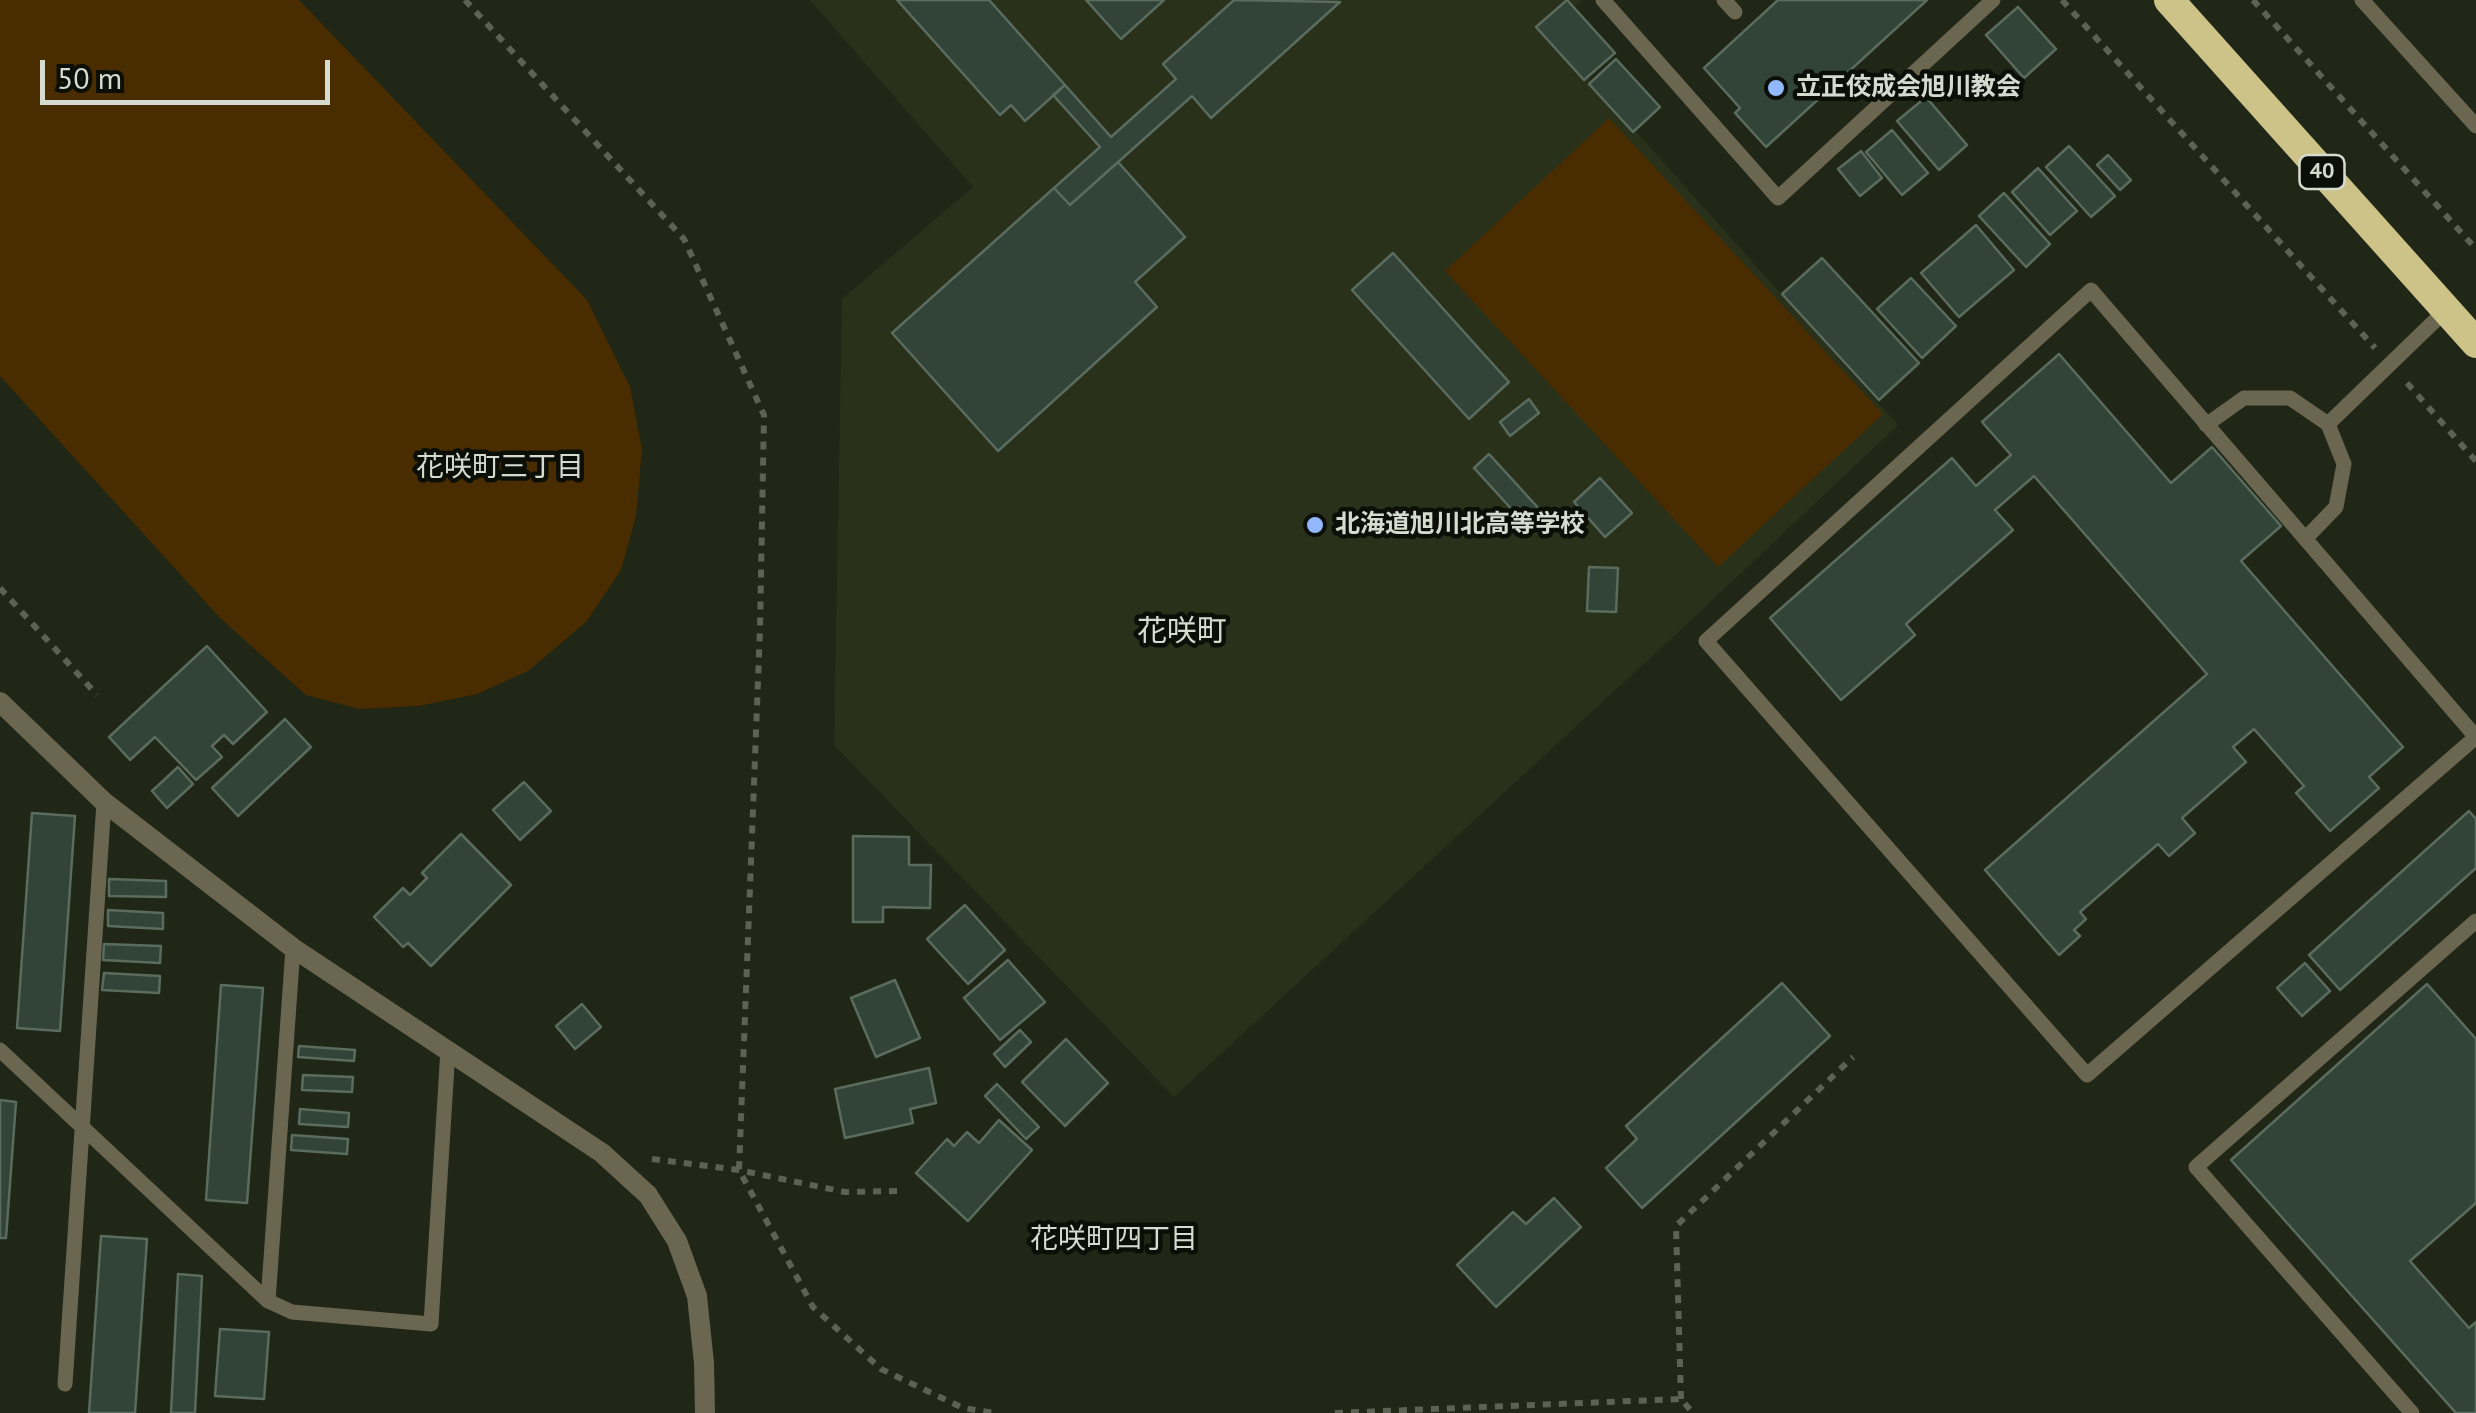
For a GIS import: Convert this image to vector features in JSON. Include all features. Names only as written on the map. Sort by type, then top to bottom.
[{"type":"highway","name":"40","points":[[2169,0],[2476,343]]},
{"type":"street","points":[[0,702],[104,802],[293,948],[602,1152],[648,1195],[677,1241],[697,1296],[706,1413]]},
{"type":"lane","points":[[1603,0],[1778,198],[1993,0]]},
{"type":"lane","points":[[2362,0],[2476,126]]},
{"type":"lane","points":[[2091,290],[2306,538],[2476,737],[2087,1075],[1706,641],[2091,290]]},
{"type":"lane","points":[[2328,424],[2446,310]]},
{"type":"lane","points":[[2206,425],[2244,398],[2290,398],[2328,424],[2344,464],[2336,507],[2306,538]]},
{"type":"lane","points":[[64,1384],[104,802]]},
{"type":"lane","points":[[2412,1413],[2196,1167],[2476,920]]},
{"type":"lane","points":[[268,1301],[293,948]]},
{"type":"lane","points":[[0,1050],[268,1301],[292,1312],[432,1324],[448,1049]]},
{"type":"path","points":[[466,0],[684,239],[764,415],[760,628],[739,1170],[813,1306],[881,1369],[963,1408],[995,1413]]},
{"type":"path","points":[[2062,0],[2476,460]]},
{"type":"path","points":[[2252,0],[2476,248]]},
{"type":"path","points":[[0,588],[97,695]]},
{"type":"path","points":[[1693,1413],[1681,1398],[1676,1226],[1853,1057]]},
{"type":"path","points":[[602,1152],[739,1170],[845,1192],[900,1191]]},
{"type":"path","points":[[1336,1413],[1681,1398]]},
{"type":"shaded area","points":[[0,0],[299,0],[587,300],[630,387],[642,449],[636,516],[621,570],[586,622],[528,671],[477,694],[419,706],[359,709],[306,695],[220,618],[0,376]]},
{"type":"shaded area","name":"北海道旭川北高等学校","points":[[810,0],[1582,0],[1547,32],[1898,425],[1174,1097],[834,745],[842,299],[973,187]]},
{"type":"shaded area","points":[[1609,118],[1883,414],[1718,567],[1445,271]]},
{"type":"building","points":[[897,0],[989,0],[1065,85],[1025,121],[1011,105],[1000,115]]},
{"type":"building","points":[[1086,0],[1164,0],[1121,39]]},
{"type":"building","points":[[1234,0],[1340,2],[1211,118],[1192,96],[1070,205],[1054,188],[1100,147],[1053,95],[1065,85],[1111,137],[1176,79],[1163,64]]},
{"type":"building","points":[[1567,0],[1615,53],[1584,80],[1536,27]]},
{"type":"building","name":"立正佼成会旭川教会","points":[[1778,0],[1927,0],[1766,147],[1735,113],[1740,108],[1704,68]]},
{"type":"building","points":[[2018,7],[2056,49],[2024,78],[1986,35]]},
{"type":"building","points":[[1616,59],[1660,107],[1633,132],[1589,84]]},
{"type":"building","points":[[1926,97],[1967,145],[1939,170],[1897,121]]},
{"type":"building","points":[[1892,130],[1928,173],[1902,195],[1866,152]]},
{"type":"building","points":[[2069,146],[2115,196],[2091,217],[2046,167]]},
{"type":"building","points":[[1861,151],[1882,178],[1860,196],[1838,169]]},
{"type":"building","points":[[2108,155],[2131,180],[2120,190],[2097,165]]},
{"type":"building","points":[[1118,162],[1185,237],[1135,282],[1157,307],[998,451],[892,333],[1054,188],[1070,205]]},
{"type":"building","points":[[2038,168],[2077,211],[2050,235],[2012,192]]},
{"type":"building","points":[[2004,193],[2050,244],[2026,267],[1979,216]]},
{"type":"building","points":[[1976,225],[2014,270],[1959,317],[1921,273]]},
{"type":"building","points":[[1393,253],[1509,382],[1469,419],[1352,290]]},
{"type":"building","points":[[1822,258],[1919,363],[1879,400],[1782,294]]},
{"type":"building","points":[[1911,278],[1956,326],[1922,358],[1877,309]]},
{"type":"building","points":[[2059,354],[2171,483],[2212,447],[2281,526],[2241,561],[2403,747],[2369,777],[2379,788],[2330,831],[2296,793],[2304,786],[2254,729],[2233,747],[2246,762],[2182,818],[2195,833],[2169,856],[2158,844],[2080,912],[2086,919],[2074,930],[2080,936],[2059,955],[1985,870],[2207,674],[2034,476],[1995,510],[2013,530],[1906,624],[1915,635],[1841,700],[1770,618],[1952,458],[1976,486],[2011,455],[1982,422]]},
{"type":"building","points":[[1529,399],[1539,413],[1510,436],[1500,422]]},
{"type":"building","points":[[1489,454],[1541,511],[1526,525],[1474,468]]},
{"type":"building","points":[[1600,478],[1632,513],[1605,537],[1574,502]]},
{"type":"building","points":[[1589,567],[1618,568],[1616,612],[1587,611]]},
{"type":"building","points":[[207,646],[267,712],[233,744],[224,735],[212,746],[222,757],[196,780],[155,737],[130,760],[109,737]]},
{"type":"building","points":[[285,719],[311,747],[238,816],[212,788]]},
{"type":"building","points":[[178,767],[193,784],[167,808],[152,791]]},
{"type":"building","points":[[524,782],[551,811],[520,840],[493,810]]},
{"type":"building","points":[[2469,811],[2476,819],[2476,868],[2340,990],[2309,955]]},
{"type":"building","points":[[32,813],[75,816],[60,1031],[17,1028]]},
{"type":"building","points":[[461,834],[511,885],[431,966],[408,943],[403,947],[374,917],[403,888],[410,895],[427,878],[422,873]]},
{"type":"building","points":[[853,836],[909,837],[909,865],[931,865],[930,908],[883,907],[883,922],[853,922]]},
{"type":"building","points":[[109,879],[166,881],[166,897],[109,896]]},
{"type":"building","points":[[965,905],[1005,950],[968,984],[927,939]]},
{"type":"building","points":[[108,910],[163,913],[163,929],[108,926]]},
{"type":"building","points":[[104,944],[161,946],[160,963],[103,960]]},
{"type":"building","points":[[1008,960],[1045,1002],[1000,1040],[964,998]]},
{"type":"building","points":[[2305,963],[2330,991],[2302,1016],[2277,988]]},
{"type":"building","points":[[104,973],[160,976],[159,993],[102,990]]},
{"type":"building","points":[[895,980],[920,1038],[876,1057],[851,998]]},
{"type":"building","points":[[1782,983],[1830,1036],[1642,1208],[1606,1168],[1637,1139],[1626,1126]]},
{"type":"building","points":[[2427,984],[2476,1039],[2476,1203],[2410,1261],[2469,1328],[2476,1322],[2476,1413],[2456,1413],[2231,1160]]},
{"type":"building","points":[[221,985],[263,988],[247,1203],[206,1200]]},
{"type":"building","points":[[582,1004],[601,1027],[575,1049],[556,1026]]},
{"type":"building","points":[[1020,1030],[1031,1042],[1005,1067],[994,1054]]},
{"type":"building","points":[[1066,1039],[1108,1083],[1065,1126],[1022,1082]]},
{"type":"building","points":[[299,1046],[355,1050],[354,1061],[298,1057]]},
{"type":"building","points":[[929,1068],[936,1103],[910,1109],[913,1123],[845,1138],[835,1089]]},
{"type":"building","points":[[303,1075],[353,1077],[352,1092],[302,1090]]},
{"type":"building","points":[[997,1084],[1039,1127],[1026,1139],[985,1096]]},
{"type":"building","points":[[0,1100],[16,1102],[6,1238],[0,1238]]},
{"type":"building","points":[[300,1109],[349,1113],[348,1127],[299,1124]]},
{"type":"building","points":[[999,1120],[1032,1150],[968,1221],[916,1173],[947,1139],[954,1146],[967,1132],[979,1143]]},
{"type":"building","points":[[292,1135],[348,1139],[347,1154],[291,1150]]},
{"type":"building","points":[[1554,1198],[1581,1227],[1496,1307],[1457,1265],[1513,1212],[1526,1224]]},
{"type":"building","points":[[101,1236],[147,1239],[135,1413],[89,1413]]},
{"type":"building","points":[[178,1274],[202,1276],[195,1413],[171,1413]]},
{"type":"building","points":[[220,1329],[269,1332],[264,1399],[215,1396]]},
{"type":"place","name":"立正佼成会旭川教会","points":[[1776,88]]},
{"type":"place","name":"北海道旭川北高等学校","points":[[1315,525]]},
{"type":"district","name":"花咲町三丁目","points":[[500,468]]},
{"type":"district","name":"花咲町","points":[[1182,632]]},
{"type":"district","name":"花咲町四丁目","points":[[1114,1240]]}]
